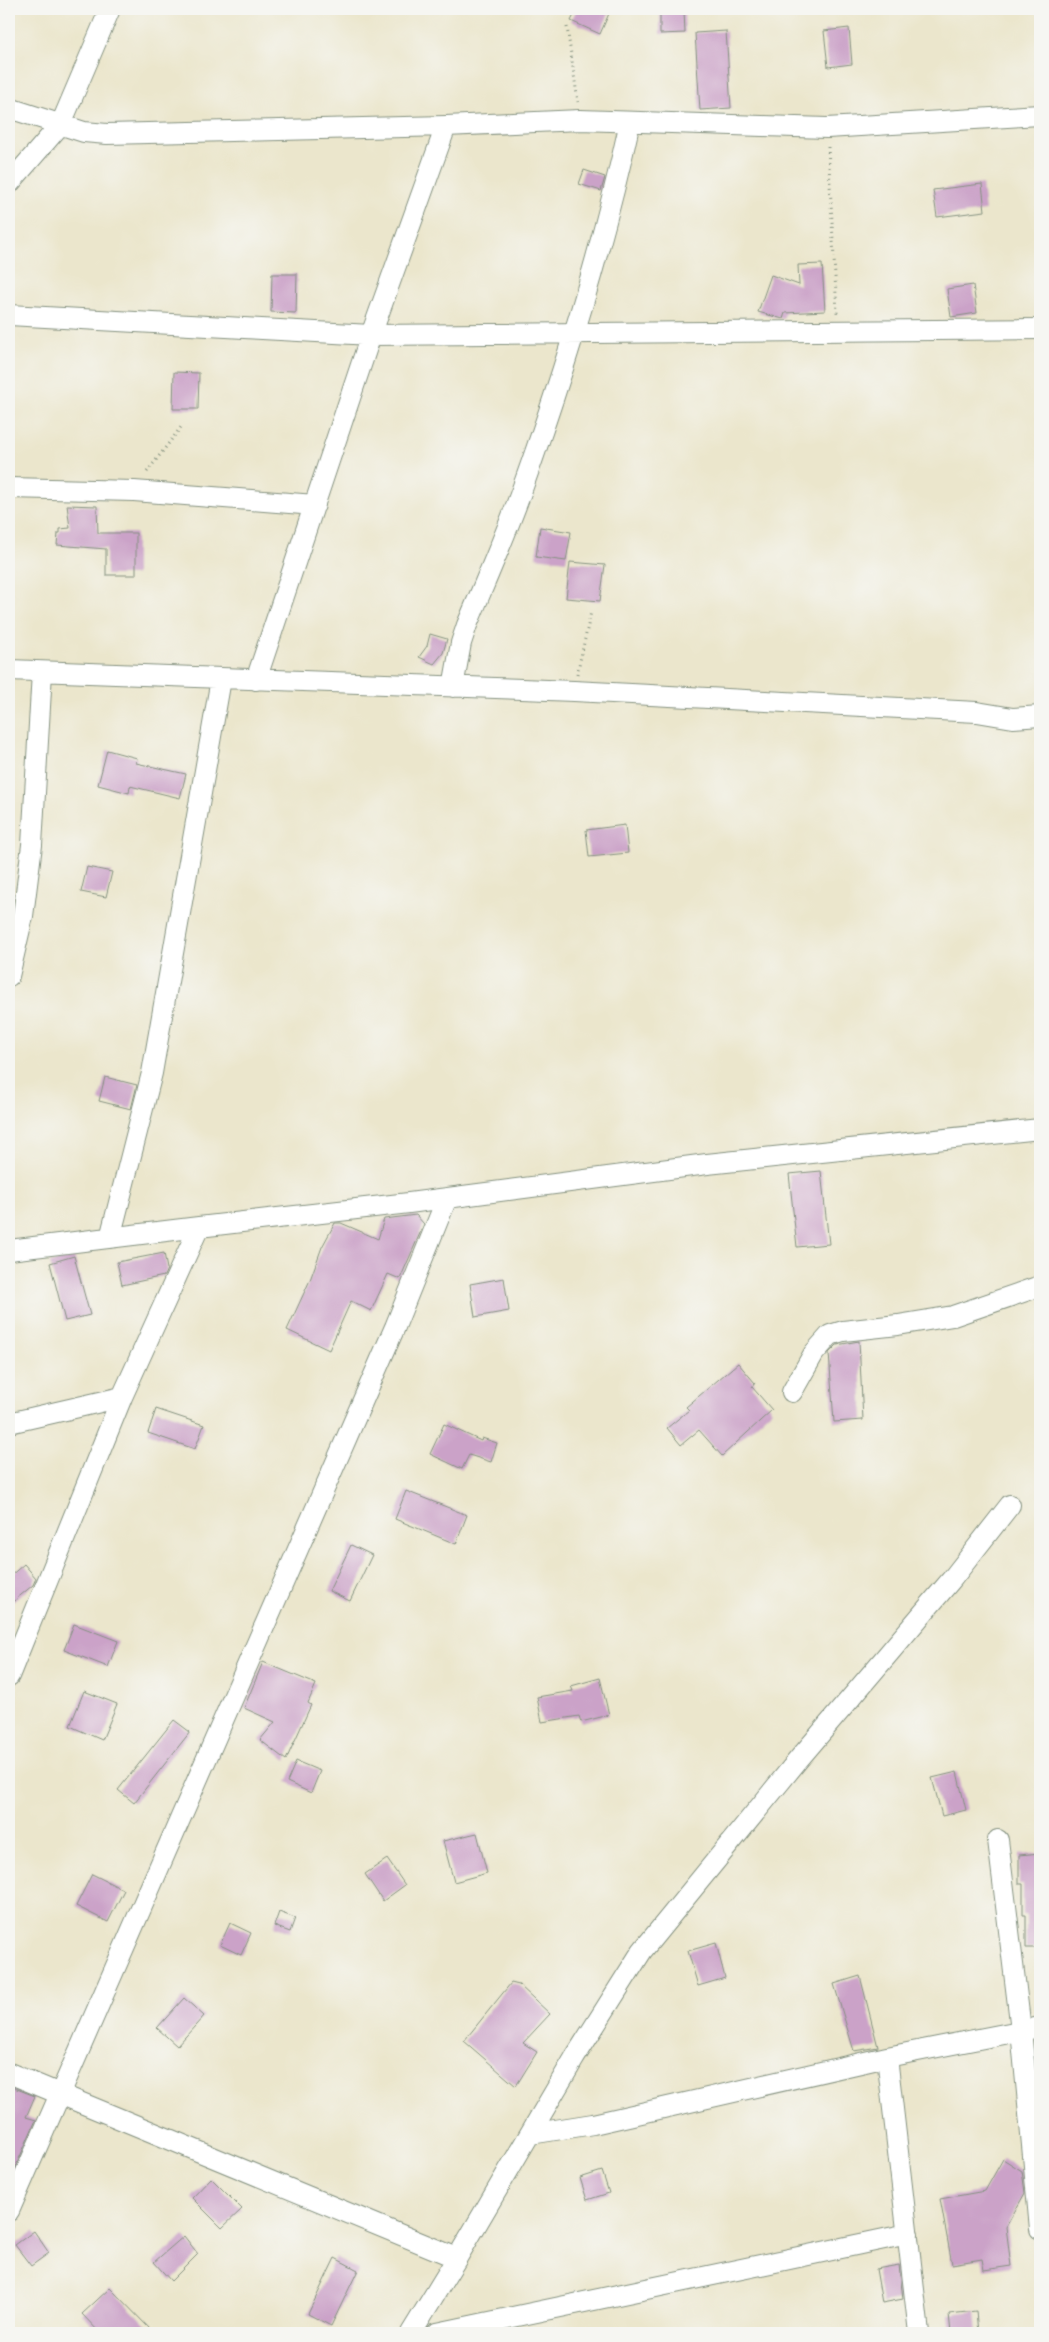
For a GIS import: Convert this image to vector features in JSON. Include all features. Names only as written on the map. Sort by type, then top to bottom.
[{"type":"street","points":[[9,184],[61,124],[110,9]]},
{"type":"street","points":[[9,108],[84,132],[107,134],[446,126],[580,120],[827,128],[1040,115]]},
{"type":"street","points":[[453,687],[461,644],[467,625],[520,496],[600,252],[630,122]]},
{"type":"street","points":[[256,680],[371,335],[446,126]]},
{"type":"street","points":[[9,316],[371,335],[1040,329]]},
{"type":"street","points":[[9,488],[134,491],[314,505]]},
{"type":"street","points":[[9,670],[574,691],[977,712],[1014,718],[1040,716]]},
{"type":"street","points":[[9,976],[23,916],[32,845],[42,672]]},
{"type":"street","points":[[110,1238],[152,1073],[221,679]]},
{"type":"street","points":[[9,1250],[447,1198],[707,1164],[1040,1129]]},
{"type":"street","points":[[9,2211],[37,2149],[58,2093],[395,1326],[447,1198]]},
{"type":"street","points":[[9,1676],[122,1397],[199,1227]]},
{"type":"street","points":[[792,1392],[814,1352],[830,1335],[843,1331],[953,1316],[1040,1286]]},
{"type":"street","points":[[9,1423],[122,1397]]},
{"type":"street","points":[[411,2333],[575,2056],[642,1951],[798,1760],[952,1579],[1010,1505]]},
{"type":"street","points":[[998,1840],[1031,2028],[1040,2229]]},
{"type":"street","points":[[530,2134],[593,2124],[887,2057],[1031,2028]]},
{"type":"street","points":[[887,2057],[919,2333]]},
{"type":"street","points":[[9,2073],[457,2258]]},
{"type":"street","points":[[437,2333],[908,2234]]},
{"type":"path","points":[[567,27],[580,120]]},
{"type":"path","points":[[827,128],[837,331]]},
{"type":"path","points":[[134,491],[181,427]]},
{"type":"path","points":[[574,691],[591,612]]},
{"type":"building","points":[[577,9],[611,9],[600,34],[571,21]]},
{"type":"building","points":[[660,11],[684,11],[685,33],[660,34]]},
{"type":"building","points":[[849,28],[852,64],[828,67],[824,31]]},
{"type":"building","points":[[726,31],[731,108],[700,110],[695,33]]},
{"type":"building","points":[[584,170],[605,177],[601,191],[579,184]]},
{"type":"building","points":[[982,184],[985,211],[937,217],[933,190]]},
{"type":"building","points":[[822,264],[825,311],[785,313],[783,319],[758,312],[771,275],[799,285],[798,265]]},
{"type":"building","points":[[272,274],[297,274],[296,313],[271,312]]},
{"type":"building","points":[[973,285],[977,313],[951,317],[947,289]]},
{"type":"building","points":[[174,372],[199,373],[198,409],[173,409]]},
{"type":"building","points":[[67,505],[97,506],[98,533],[136,533],[136,575],[106,575],[106,549],[57,545],[60,529],[70,528]]},
{"type":"building","points":[[540,527],[571,532],[566,561],[536,557]]},
{"type":"building","points":[[570,562],[605,565],[600,601],[566,598]]},
{"type":"building","points":[[430,634],[447,639],[443,653],[434,664],[419,657],[427,646]]},
{"type":"building","points":[[107,750],[137,758],[136,763],[186,774],[180,798],[130,786],[129,793],[98,785]]},
{"type":"building","points":[[625,825],[628,853],[589,857],[586,830]]},
{"type":"building","points":[[87,867],[112,872],[106,897],[81,892]]},
{"type":"building","points":[[105,1077],[137,1085],[131,1109],[99,1101]]},
{"type":"building","points":[[821,1171],[829,1244],[797,1247],[789,1174]]},
{"type":"building","points":[[416,1215],[424,1224],[400,1279],[388,1274],[371,1311],[351,1301],[329,1350],[287,1330],[310,1280],[322,1247],[335,1223],[341,1223],[378,1239],[384,1219]]},
{"type":"building","points":[[164,1253],[167,1269],[164,1276],[122,1285],[117,1262]]},
{"type":"building","points":[[74,1256],[90,1315],[65,1321],[50,1263]]},
{"type":"building","points":[[504,1278],[509,1311],[475,1317],[470,1284]]},
{"type":"building","points":[[859,1341],[863,1420],[834,1422],[829,1353],[837,1345]]},
{"type":"building","points":[[738,1363],[755,1383],[752,1387],[772,1410],[722,1456],[699,1430],[681,1445],[667,1428],[689,1410],[686,1407]]},
{"type":"building","points":[[156,1409],[204,1425],[195,1449],[148,1433]]},
{"type":"building","points":[[444,1424],[481,1441],[482,1438],[497,1443],[491,1462],[469,1455],[462,1469],[430,1454]]},
{"type":"building","points":[[406,1491],[467,1515],[456,1544],[395,1519]]},
{"type":"building","points":[[351,1545],[372,1555],[350,1601],[329,1591]]},
{"type":"building","points":[[24,1564],[36,1578],[33,1585],[9,1605],[9,1577]]},
{"type":"building","points":[[74,1624],[118,1641],[108,1667],[64,1650]]},
{"type":"building","points":[[263,1662],[316,1684],[308,1703],[311,1705],[286,1760],[260,1740],[275,1722],[244,1708]]},
{"type":"building","points":[[600,1678],[609,1715],[581,1722],[579,1716],[542,1722],[537,1697],[573,1691],[571,1686]]},
{"type":"building","points":[[84,1691],[117,1704],[102,1740],[70,1726]]},
{"type":"building","points":[[174,1720],[190,1732],[134,1803],[118,1790]]},
{"type":"building","points":[[296,1761],[320,1771],[311,1793],[287,1782]]},
{"type":"building","points":[[957,1772],[966,1810],[942,1816],[932,1778]]},
{"type":"building","points":[[477,1833],[487,1873],[454,1882],[443,1841]]},
{"type":"building","points":[[1040,1853],[1040,1948],[1026,1948],[1026,1915],[1023,1915],[1023,1884],[1019,1884],[1019,1855]]},
{"type":"building","points":[[387,1859],[405,1885],[383,1901],[365,1874]]},
{"type":"building","points":[[92,1874],[124,1890],[108,1922],[76,1906]]},
{"type":"building","points":[[279,1912],[295,1918],[290,1932],[274,1926]]},
{"type":"building","points":[[230,1923],[251,1933],[241,1955],[220,1945]]},
{"type":"building","points":[[716,1943],[725,1978],[698,1986],[688,1951]]},
{"type":"building","points":[[860,1976],[878,2047],[854,2051],[834,1984]]},
{"type":"building","points":[[511,1983],[519,1985],[550,2014],[523,2043],[537,2052],[516,2086],[464,2041]]},
{"type":"building","points":[[184,1998],[204,2016],[177,2046],[157,2028]]},
{"type":"building","points":[[9,2086],[35,2096],[26,2117],[36,2120],[9,2182]]},
{"type":"building","points":[[1003,2159],[1022,2171],[1025,2193],[1006,2227],[1011,2266],[984,2270],[982,2259],[952,2264],[940,2199],[985,2191]]},
{"type":"building","points":[[602,2171],[609,2193],[587,2200],[580,2178]]},
{"type":"building","points":[[211,2178],[242,2209],[222,2228],[192,2198]]},
{"type":"building","points":[[34,2231],[49,2253],[31,2266],[15,2245]]},
{"type":"building","points":[[184,2236],[198,2254],[171,2281],[154,2262]]},
{"type":"building","points":[[335,2258],[358,2270],[331,2326],[308,2314]]},
{"type":"building","points":[[899,2265],[903,2299],[882,2303],[876,2269]]},
{"type":"building","points":[[110,2288],[154,2333],[100,2333],[82,2314]]},
{"type":"building","points":[[976,2311],[978,2333],[951,2333],[949,2314]]}]
